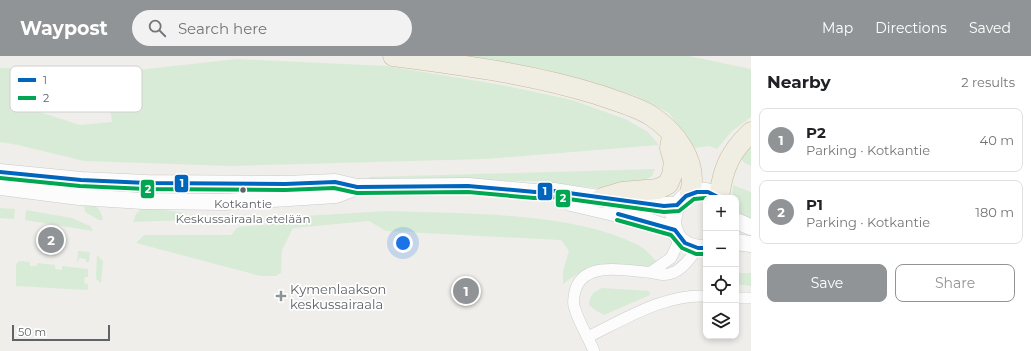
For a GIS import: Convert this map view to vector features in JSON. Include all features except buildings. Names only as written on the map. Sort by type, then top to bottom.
[{"type":"highway","points":[[393,56],[499,71],[576,88],[626,105],[649,115],[673,134],[681,145],[689,162],[692,185],[683,199]]},
{"type":"highway","points":[[719,195],[728,159],[740,143],[751,132]]},
{"type":"highway","points":[[602,198],[622,192],[658,189],[668,184],[672,175],[674,162],[670,148],[673,134]]},
{"type":"street","points":[[0,172],[81,180],[147,183],[285,184],[335,182],[357,187],[468,186],[535,192],[554,191],[643,204],[683,199],[705,191],[714,195]]},
{"type":"street","points":[[0,187],[72,196],[137,201],[224,202],[336,195],[357,187]]},
{"type":"street","points":[[535,192],[553,199],[648,221],[678,235]]},
{"type":"street","points":[[683,199],[673,222],[678,235],[686,244],[702,248]]},
{"type":"street","points":[[739,222],[751,227]]},
{"type":"street","points":[[651,272],[670,258],[678,235]]},
{"type":"street","points":[[739,242],[751,244]]},
{"type":"street","points":[[594,351],[574,306],[574,294],[578,283],[588,274],[606,269],[651,272],[664,276],[673,273],[684,265],[702,248]]},
{"type":"street","points":[[588,337],[664,301],[678,297],[703,296]]},
{"type":"street","points":[[739,298],[751,298]]},
{"type":"green space","points":[[472,56],[689,56],[751,69],[751,117],[732,131],[717,149],[709,146],[695,148],[669,113],[633,95],[543,69]]},
{"type":"green space","points":[[237,59],[387,66],[502,85],[572,100],[625,119],[648,132],[659,145],[485,159],[231,166],[84,161],[0,142],[0,68],[10,68],[10,112],[39,112],[80,125],[112,122],[111,112],[142,112],[142,70]]},
{"type":"green space","points":[[751,141],[751,166],[745,163],[738,156]]},
{"type":"green space","points":[[655,169],[652,176],[645,180],[604,189],[537,181],[365,181],[370,177]]},
{"type":"green space","points":[[733,185],[751,192],[751,222],[739,216],[739,195],[732,195]]},
{"type":"green space","points":[[84,202],[97,207],[101,212],[103,220],[99,220],[85,212]]},
{"type":"green space","points":[[0,208],[15,209],[14,219],[0,218]]},
{"type":"green space","points":[[142,208],[186,213],[186,220],[133,222],[136,214]]},
{"type":"green space","points":[[26,210],[72,218],[90,226],[93,231],[25,220]]},
{"type":"green space","points":[[388,211],[516,216],[581,226],[611,234],[638,245],[658,263],[651,269],[615,265],[595,267],[585,270],[563,284],[563,271],[569,251],[561,240],[386,231],[369,221],[293,228],[282,250],[281,273],[276,276],[261,276],[136,243],[144,235],[231,235],[238,227],[273,224],[304,216]]},
{"type":"green space","points":[[78,251],[90,252],[89,262],[86,262],[86,259],[79,258],[77,262]]},
{"type":"green space","points":[[97,255],[103,261],[101,283],[96,279]]},
{"type":"green space","points":[[19,261],[30,262],[30,266],[37,266],[37,263],[55,265],[55,269],[62,270],[62,266],[88,269],[88,277],[85,277],[84,283],[88,284],[88,290],[16,286],[16,264]]},
{"type":"green space","points":[[739,273],[751,273],[751,286],[739,284]]},
{"type":"green space","points":[[602,288],[649,291],[650,295],[604,315],[589,305],[592,294]]},
{"type":"transit line","name":"1","points":[[0,172],[81,180],[147,183],[285,184],[335,182],[357,187],[468,186],[535,192],[554,191],[664,206],[677,205],[686,196],[697,192],[708,192],[714,195]]},
{"type":"transit line","name":"2","points":[[0,178],[80,186],[147,189],[285,190],[334,188],[357,193],[468,192],[534,198],[554,197],[664,212],[679,211],[694,199],[703,198]]},
{"type":"transit line","name":"1","points":[[618,214],[675,230],[685,243],[698,248],[703,248]]},
{"type":"transit line","name":"2","points":[[617,220],[671,235],[682,248],[696,254],[703,254]]},
{"type":"place","name":"Kotkantie Keskussairaala etelään","points":[[243,190]]},
{"type":"place","name":"P1","points":[[51,240]]},
{"type":"place","name":"P2","points":[[466,291]]},
{"type":"place","name":"Kymenlaakson keskussairaala","points":[[281,296]]}]
